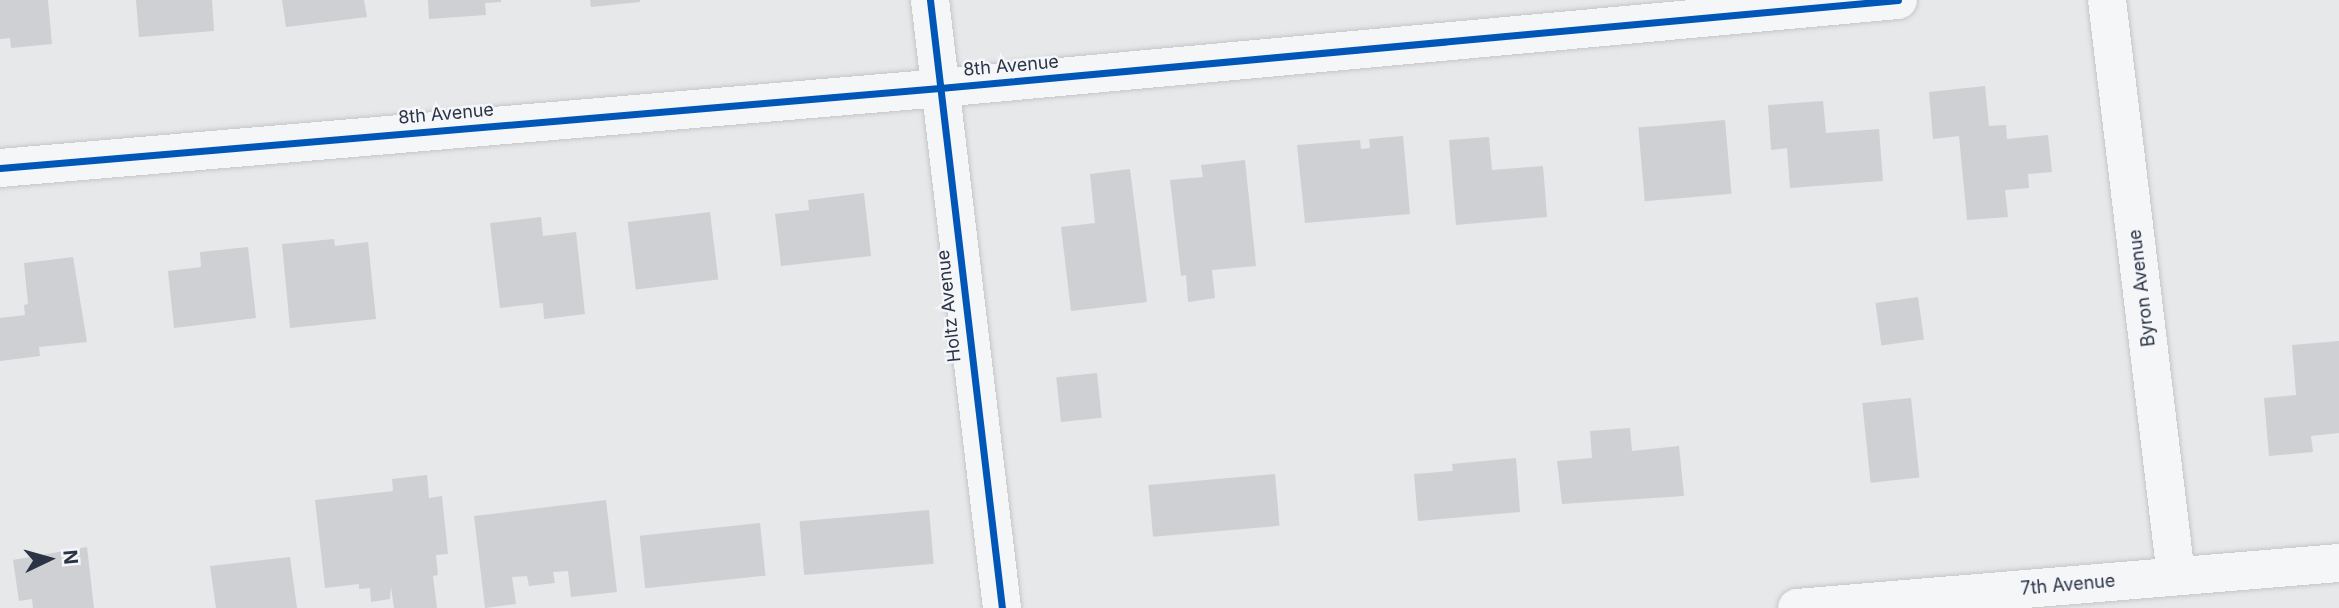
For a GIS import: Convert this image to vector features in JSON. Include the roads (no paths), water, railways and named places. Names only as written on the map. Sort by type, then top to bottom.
[{"type":"street","name":"Holtz Avenue","points":[[930,0],[1002,608]]},
{"type":"street","name":"8th Avenue","points":[[0,168],[940,88],[1898,0]]},
{"type":"street","name":"Byron Avenue","points":[[2107,0],[2176,576]]},
{"type":"street","name":"7th Avenue","points":[[1797,608],[2339,562]]}]
